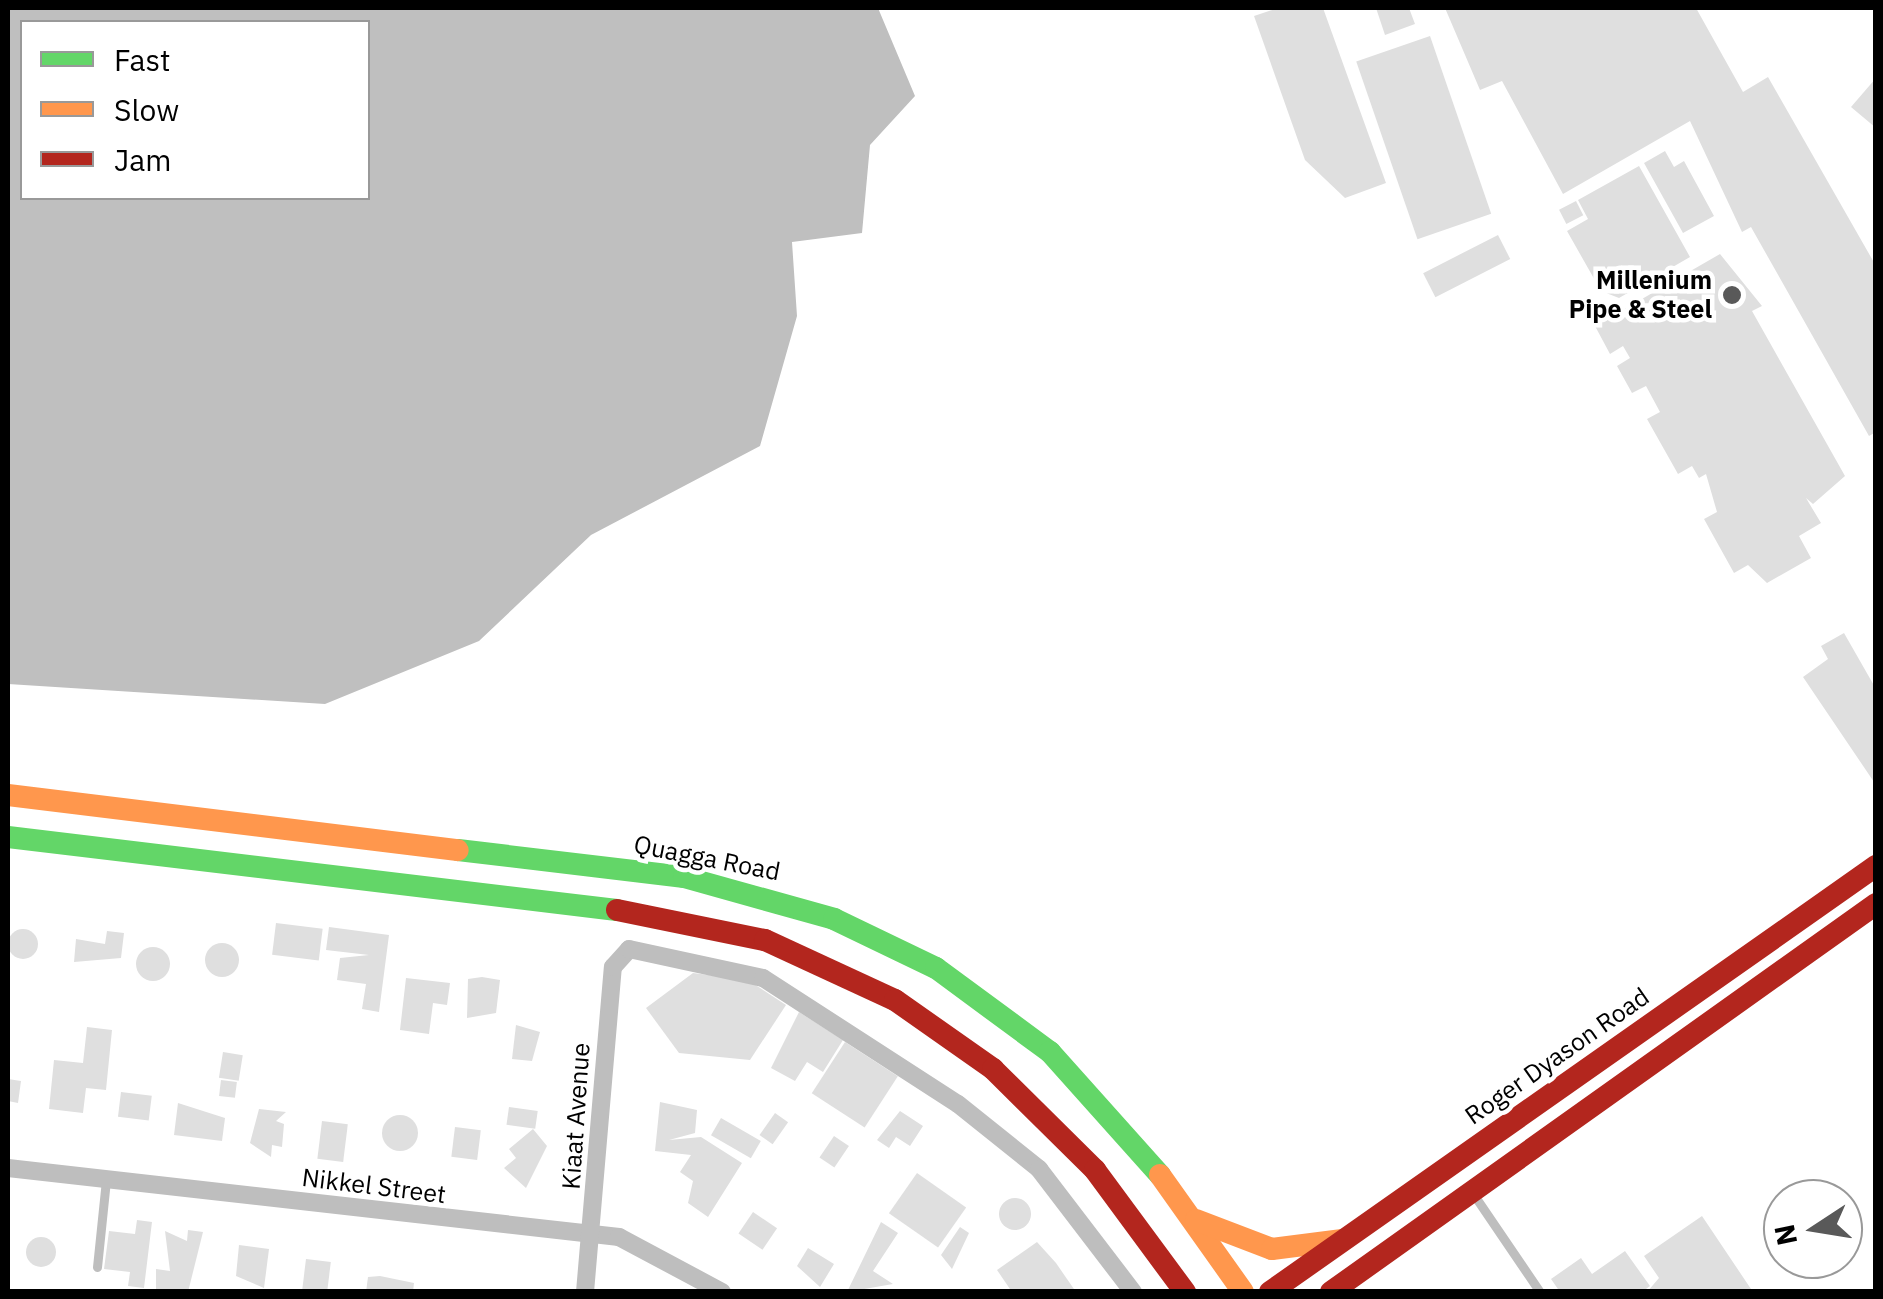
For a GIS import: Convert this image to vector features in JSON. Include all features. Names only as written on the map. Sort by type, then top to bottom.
[{"type":"main road","name":"Quagga Road","points":[[8,795],[684,876],[800,907],[885,940],[1014,1020],[1098,1096],[1194,1219],[1243,1292]]},
{"type":"main road","points":[[8,837],[621,910],[766,940],[895,1000],[993,1068],[1094,1170],[1185,1292]]},
{"type":"main road","name":"Roger Dyason Road","points":[[1270,1292],[1876,866]]},
{"type":"main road","points":[[1331,1292],[1876,904]]},
{"type":"main road","points":[[1194,1219],[1272,1249],[1342,1240]]},
{"type":"street","name":"Kiaat Avenue","points":[[586,1292],[613,967],[625,950],[751,973],[862,1039],[1018,1148],[1134,1292]]},
{"type":"street","name":"Nikkel Street","points":[[8,1168],[592,1234],[631,1241],[722,1292]]},
{"type":"lane","points":[[97,1267],[106,1180]]},
{"type":"lane","points":[[1472,1191],[1540,1292]]},
{"type":"shaded area","points":[[8,8],[878,8],[915,96],[870,145],[862,233],[792,242],[797,316],[760,446],[591,535],[479,641],[325,704],[8,684]]},
{"type":"building","points":[[1278,8],[1323,8],[1386,183],[1345,198],[1305,160],[1254,16]]},
{"type":"building","points":[[1376,8],[1409,8],[1415,24],[1385,35]]},
{"type":"building","points":[[1445,8],[1696,8],[1743,92],[1768,77],[1876,266],[1876,432],[1869,436],[1751,227],[1742,232],[1690,121],[1563,194],[1502,81],[1480,90]]},
{"type":"building","points":[[1430,36],[1491,214],[1417,239],[1356,61]]},
{"type":"building","points":[[1876,78],[1876,128],[1851,107]]},
{"type":"building","points":[[1665,151],[1674,167],[1684,161],[1714,216],[1683,233],[1644,163]]},
{"type":"building","points":[[1639,166],[1690,257],[1619,298],[1601,291],[1567,231],[1588,219],[1578,200]]},
{"type":"building","points":[[1576,201],[1583,215],[1566,224],[1559,210]]},
{"type":"building","points":[[1498,235],[1510,259],[1435,297],[1423,273]]},
{"type":"building","points":[[1720,254],[1762,306],[1752,311],[1845,476],[1813,504],[1806,498],[1821,523],[1799,536],[1811,558],[1767,583],[1748,565],[1734,573],[1704,519],[1717,512],[1706,474],[1699,478],[1692,466],[1678,474],[1647,419],[1660,412],[1646,386],[1632,393],[1617,366],[1630,358],[1623,346],[1610,354],[1595,326]]},
{"type":"building","points":[[1844,633],[1876,689],[1876,785],[1803,677],[1828,659],[1821,646]]},
{"type":"building","points":[[276,923],[323,929],[319,960],[272,955]]},
{"type":"building","points":[[329,927],[389,935],[379,1012],[362,1009],[366,984],[337,980],[340,958],[369,955],[326,950]]},
{"type":"building","points":[[23,929],[33,934],[38,944],[33,954],[23,959],[13,954],[8,944],[13,934]]},
{"type":"building","points":[[107,931],[124,933],[121,958],[74,962],[76,939],[105,944]]},
{"type":"building","points":[[222,943],[234,948],[239,960],[234,972],[222,977],[210,972],[205,960],[210,948]]},
{"type":"building","points":[[153,947],[165,952],[170,964],[165,976],[153,981],[141,976],[136,964],[141,952]]},
{"type":"building","points":[[693,973],[748,980],[786,1005],[750,1060],[679,1053],[646,1008]]},
{"type":"building","points":[[406,978],[450,983],[447,1005],[433,1003],[429,1034],[400,1030]]},
{"type":"building","points":[[468,979],[500,980],[496,1013],[467,1018]]},
{"type":"building","points":[[799,1012],[843,1040],[823,1072],[807,1062],[795,1081],[771,1068]]},
{"type":"building","points":[[516,1025],[540,1032],[532,1061],[512,1059]]},
{"type":"building","points":[[87,1027],[112,1030],[106,1090],[86,1088],[83,1113],[49,1109],[54,1060],[83,1063]]},
{"type":"building","points":[[845,1042],[898,1076],[865,1127],[812,1093]]},
{"type":"building","points":[[223,1052],[243,1055],[239,1081],[219,1078]]},
{"type":"building","points":[[8,1079],[21,1081],[18,1103],[8,1101]]},
{"type":"building","points":[[221,1080],[237,1082],[235,1098],[219,1096]]},
{"type":"building","points":[[121,1092],[152,1096],[149,1121],[118,1117]]},
{"type":"building","points":[[660,1102],[697,1110],[695,1133],[669,1140],[701,1137],[742,1163],[708,1217],[688,1203],[693,1181],[680,1172],[691,1155],[655,1151]]},
{"type":"building","points":[[178,1103],[225,1118],[222,1141],[174,1135]]},
{"type":"building","points":[[509,1107],[538,1111],[535,1129],[506,1125]]},
{"type":"building","points":[[259,1109],[286,1112],[276,1121],[284,1124],[282,1147],[272,1145],[271,1157],[250,1143]]},
{"type":"building","points":[[900,1111],[923,1126],[910,1146],[896,1137],[889,1148],[877,1140]]},
{"type":"building","points":[[775,1113],[788,1122],[773,1144],[760,1135]]},
{"type":"building","points":[[400,1115],[413,1120],[418,1133],[413,1146],[400,1151],[387,1146],[382,1133],[387,1120]]},
{"type":"building","points":[[721,1118],[761,1141],[751,1158],[711,1135]]},
{"type":"building","points":[[322,1121],[348,1124],[343,1162],[317,1159]]},
{"type":"building","points":[[455,1127],[481,1130],[477,1160],[451,1157]]},
{"type":"building","points":[[533,1129],[547,1146],[526,1188],[504,1168],[516,1158],[509,1149]]},
{"type":"building","points":[[834,1136],[849,1146],[834,1168],[819,1158]]},
{"type":"building","points":[[917,1173],[966,1207],[938,1248],[889,1213]]},
{"type":"building","points":[[1015,1198],[1026,1203],[1031,1214],[1026,1225],[1015,1230],[1004,1225],[999,1214],[1004,1203]]},
{"type":"building","points":[[753,1212],[777,1228],[763,1250],[738,1234]]},
{"type":"building","points":[[1702,1216],[1753,1292],[1647,1292],[1659,1278],[1644,1256]]},
{"type":"building","points":[[137,1220],[152,1222],[144,1288],[128,1286],[130,1272],[104,1269],[109,1231],[135,1234]]},
{"type":"building","points":[[881,1222],[898,1233],[873,1271],[893,1284],[847,1292]]},
{"type":"building","points":[[960,1227],[969,1233],[952,1269],[941,1255]]},
{"type":"building","points":[[188,1230],[203,1232],[188,1292],[156,1292],[156,1269],[170,1271],[165,1231],[187,1241]]},
{"type":"building","points":[[41,1237],[52,1241],[56,1252],[52,1263],[41,1267],[30,1263],[26,1252],[30,1241]]},
{"type":"building","points":[[1037,1242],[1076,1292],[1012,1292],[997,1270]]},
{"type":"building","points":[[239,1245],[269,1249],[264,1288],[236,1276]]},
{"type":"building","points":[[808,1248],[834,1264],[820,1287],[797,1266]]},
{"type":"building","points":[[1625,1251],[1650,1286],[1642,1292],[1560,1292],[1551,1279],[1581,1258],[1592,1274]]},
{"type":"building","points":[[306,1259],[331,1262],[327,1292],[302,1292]]},
{"type":"building","points":[[368,1277],[414,1283],[413,1292],[366,1292]]},
{"type":"traffic: fast","points":[[8,837],[617,910]]},
{"type":"traffic: fast","points":[[458,850],[684,877],[834,919],[936,968],[1050,1052],[1160,1175]]},
{"type":"traffic: slow","points":[[8,795],[458,850]]},
{"type":"traffic: slow","points":[[1160,1175],[1243,1292]]},
{"type":"traffic: slow","points":[[1196,1220],[1272,1249],[1342,1240]]},
{"type":"traffic: jam","points":[[1270,1292],[1876,866]]},
{"type":"traffic: jam","points":[[1331,1292],[1876,904]]},
{"type":"traffic: jam","points":[[617,910],[765,940],[895,1000],[993,1069],[1095,1170],[1185,1292]]},
{"type":"place","name":"Millenium Pipe & Steel","points":[[1732,295]]}]
